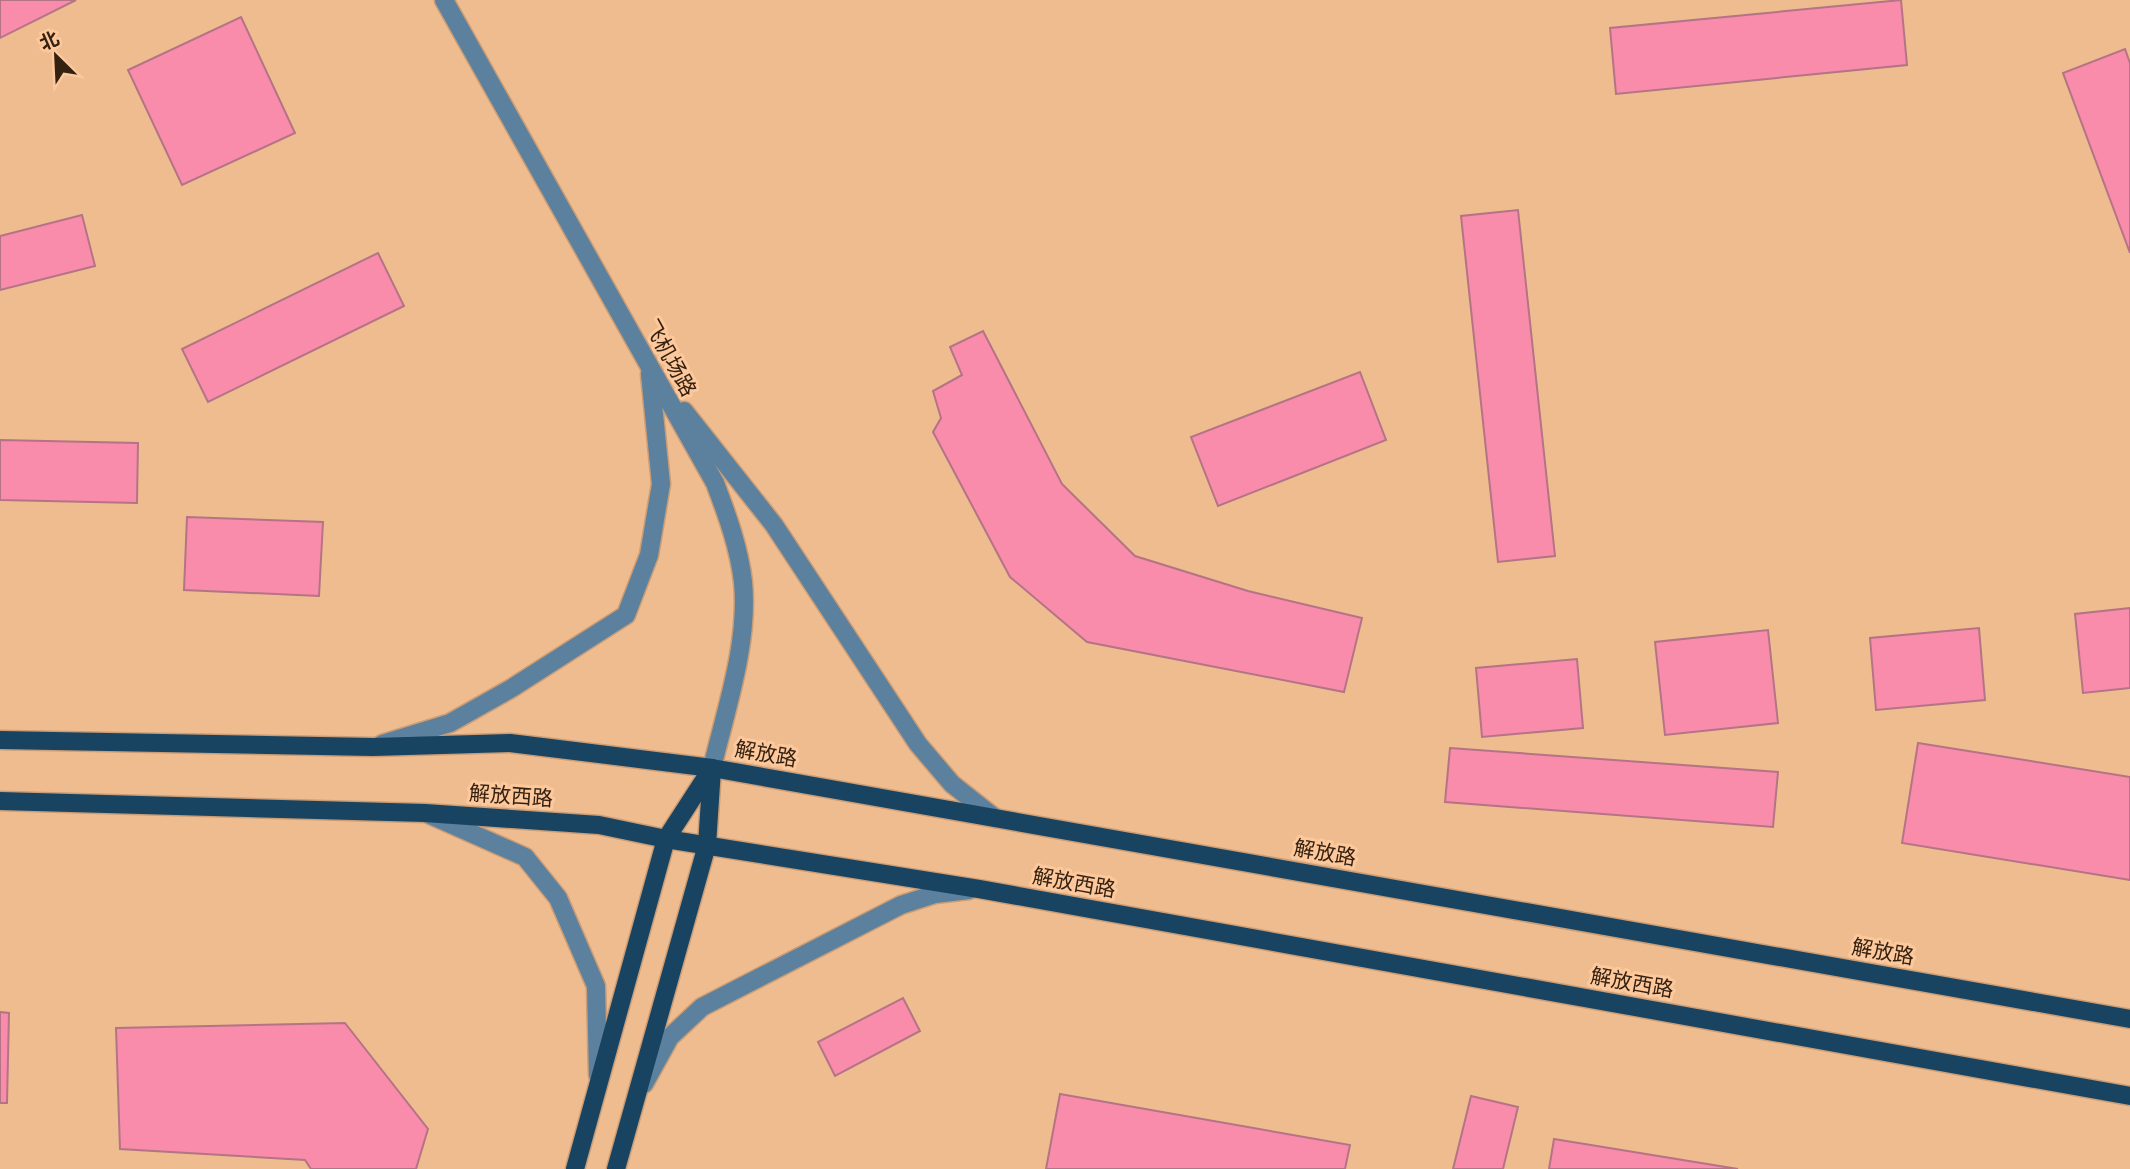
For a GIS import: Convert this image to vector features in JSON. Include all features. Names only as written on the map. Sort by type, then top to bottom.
[{"type":"main road","points":[[0,740],[373,747]]},
{"type":"main road","name":"解放路","points":[[373,747],[510,743],[712,768],[2130,1019]]},
{"type":"main road","points":[[575,1169],[666,839],[712,768]]},
{"type":"main road","points":[[616,1169],[707,845],[712,768]]},
{"type":"main road","name":"解放西路","points":[[0,801],[425,813],[599,825],[666,839],[979,889],[2130,1096]]},
{"type":"street","name":"飞机场路","points":[[444,0],[715,483],[734,535],[743,583],[742,629],[712,768]]},
{"type":"street","points":[[373,747],[450,723],[512,688],[626,615],[649,555],[661,485],[649,367]]},
{"type":"street","points":[[649,367],[774,525],[918,744],[952,784],[995,818]]},
{"type":"street","points":[[425,813],[525,858],[558,898],[596,986],[598,1086]]},
{"type":"street","points":[[636,1100],[670,1037],[702,1007],[901,905],[935,894],[979,889]]},
{"type":"building","points":[[0,0],[76,0],[0,38]]},
{"type":"building","points":[[1901,0],[1907,65],[1616,94],[1610,28]]},
{"type":"building","points":[[241,17],[295,133],[182,185],[128,70]]},
{"type":"building","points":[[2125,49],[2130,63],[2130,253],[2063,73]]},
{"type":"building","points":[[1518,210],[1555,556],[1498,562],[1461,216]]},
{"type":"building","points":[[82,215],[95,266],[0,290],[0,236]]},
{"type":"building","points":[[378,253],[404,306],[208,402],[182,349]]},
{"type":"building","points":[[983,331],[1062,484],[1135,556],[1248,591],[1362,618],[1344,692],[1087,642],[1010,577],[933,432],[941,418],[933,391],[962,375],[950,347]]},
{"type":"building","points":[[1360,372],[1386,440],[1218,506],[1191,437]]},
{"type":"building","points":[[0,440],[138,443],[137,503],[0,500]]},
{"type":"building","points":[[187,517],[323,522],[319,596],[184,590]]},
{"type":"building","points":[[2130,608],[2130,688],[2083,693],[2075,614]]},
{"type":"building","points":[[1979,628],[1985,700],[1876,710],[1870,638]]},
{"type":"building","points":[[1768,630],[1778,723],[1665,735],[1655,642]]},
{"type":"building","points":[[1577,659],[1583,728],[1482,737],[1476,668]]},
{"type":"building","points":[[1918,743],[2130,777],[2130,880],[1902,843]]},
{"type":"building","points":[[1450,748],[1778,772],[1773,827],[1445,802]]},
{"type":"building","points":[[903,998],[920,1031],[835,1076],[818,1042]]},
{"type":"building","points":[[0,1012],[9,1013],[7,1103],[0,1103]]},
{"type":"building","points":[[345,1023],[428,1129],[416,1169],[311,1169],[305,1160],[120,1149],[116,1028]]},
{"type":"building","points":[[1060,1094],[1350,1145],[1345,1169],[1046,1169]]},
{"type":"building","points":[[1471,1096],[1518,1107],[1503,1169],[1453,1169]]},
{"type":"building","points":[[1554,1139],[1738,1169],[1549,1169]]}]
